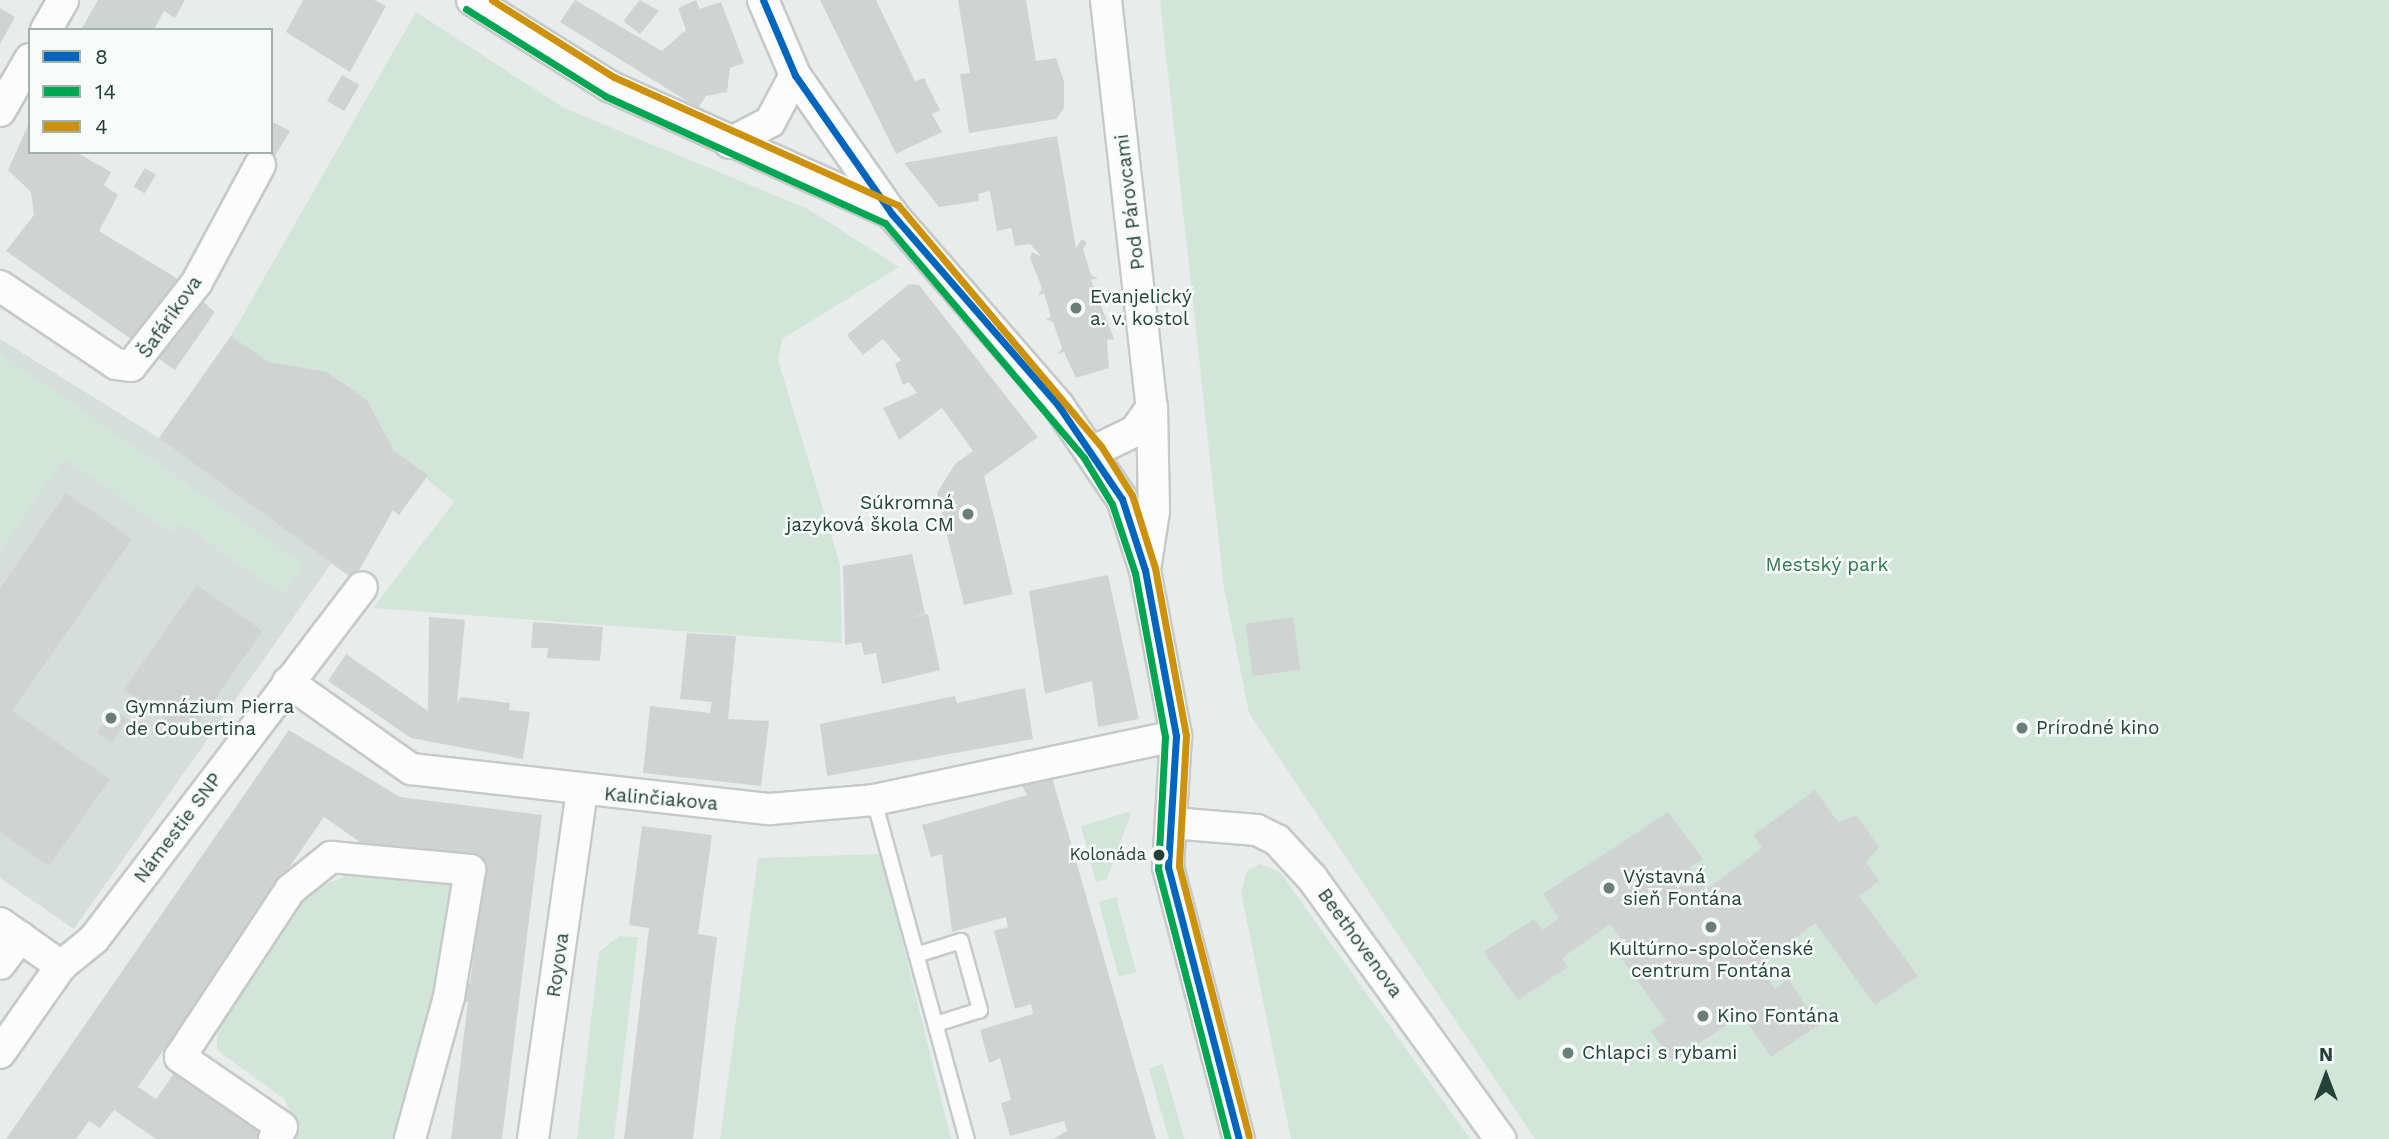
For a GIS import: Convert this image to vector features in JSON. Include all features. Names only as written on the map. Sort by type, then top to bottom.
[{"type":"street","points":[[47,28],[63,0]]},
{"type":"street","points":[[472,0],[609,86],[730,144],[892,214]]},
{"type":"street","points":[[763,0],[794,75],[892,214],[1092,452],[1122,499],[1144,570],[1176,736],[1168,867],[1239,1139]]},
{"type":"street","name":"Pod Párovcami","points":[[1106,0],[1153,407],[1154,510],[1144,570]]},
{"type":"street","points":[[0,111],[28,62]]},
{"type":"street","points":[[730,144],[769,122],[794,75]]},
{"type":"street","name":"Šafárikova","points":[[0,286],[116,364],[131,366],[197,282],[260,165]]},
{"type":"street","points":[[1092,452],[1135,432],[1153,407]]},
{"type":"street","points":[[288,682],[362,587]]},
{"type":"street","name":"Kalinčiakova","points":[[288,682],[411,769],[582,791],[770,809],[874,800],[1176,736]]},
{"type":"street","name":"Námestie SNP","points":[[0,1053],[61,966],[94,939],[288,682]]},
{"type":"street","name":"Royova","points":[[533,1139],[582,791]]},
{"type":"street","name":"Beethovenova","points":[[1172,823],[1256,830],[1277,841],[1312,878],[1500,1139]]},
{"type":"street","points":[[274,1139],[282,1127],[180,1057],[290,890],[331,857],[470,870],[449,997],[410,1139]]},
{"type":"street","points":[[0,964],[10,930],[61,966]]},
{"type":"lane","points":[[874,800],[967,1139]]},
{"type":"lane","points":[[916,955],[961,941],[980,1010],[936,1024]]},
{"type":"shaded area","name":"Gymnázium Pierra de Coubertina","points":[[231,336],[269,362],[327,372],[367,400],[394,451],[428,475],[399,515],[393,510],[354,579],[331,564],[74,929],[0,878],[0,339],[159,438]]},
{"type":"green space","name":"Mestský park","points":[[1160,0],[2389,0],[2389,1139],[1535,1139],[1249,713],[1224,588]]},
{"type":"green space","points":[[416,12],[564,108],[808,209],[899,267],[782,339],[778,360],[840,564],[842,643],[373,608],[454,502],[394,451],[367,400],[327,372],[269,362],[231,336]]},
{"type":"green space","points":[[0,353],[304,565],[283,595],[180,523],[172,533],[64,459],[0,551]]},
{"type":"green space","points":[[1132,811],[1107,879],[1096,882],[1081,826]]},
{"type":"green space","points":[[881,854],[951,1139],[720,1139],[758,858]]},
{"type":"green space","points":[[1260,864],[1280,872],[1470,1139],[1291,1139],[1241,892],[1247,871]]},
{"type":"green space","points":[[368,867],[460,878],[443,986],[399,1139],[295,1139],[300,1131],[284,1099],[217,1050],[217,1021],[299,895]]},
{"type":"green space","points":[[1116,897],[1136,972],[1119,977],[1099,902]]},
{"type":"green space","points":[[619,936],[638,937],[614,1139],[577,1139],[599,952]]},
{"type":"green space","points":[[1163,1064],[1184,1139],[1169,1139],[1149,1068]]},
{"type":"building","points":[[98,0],[185,0],[175,18],[164,11],[155,28],[82,28]]},
{"type":"building","points":[[303,0],[374,0],[386,6],[350,72],[286,32]]},
{"type":"building","points":[[575,0],[662,51],[686,30],[678,8],[696,0],[700,9],[721,2],[744,63],[730,68],[727,92],[706,96],[698,108],[560,22]]},
{"type":"building","points":[[640,0],[659,11],[640,34],[623,21]]},
{"type":"building","points":[[820,0],[876,0],[915,81],[924,78],[940,110],[932,114],[942,132],[896,154]]},
{"type":"building","points":[[958,0],[1026,0],[1036,61],[1056,58],[1064,81],[1064,108],[1056,119],[969,133],[960,74],[970,73]]},
{"type":"building","points":[[0,8],[15,17],[0,44]]},
{"type":"building","points":[[342,75],[359,85],[344,111],[327,101]]},
{"type":"building","points":[[273,122],[290,131],[273,159],[265,154],[273,154]]},
{"type":"building","points":[[28,125],[28,154],[80,154],[111,172],[104,185],[118,195],[99,231],[173,276],[215,312],[175,370],[6,251],[34,215],[31,192],[8,170]]},
{"type":"building","points":[[1057,136],[1076,248],[1082,239],[1087,243],[1083,249],[1091,275],[1098,278],[1091,280],[1114,339],[1107,340],[1109,368],[1076,378],[1064,352],[1058,354],[1062,348],[1053,322],[1045,319],[1051,317],[1044,293],[1038,296],[1042,288],[1030,258],[1032,252],[1042,257],[1030,244],[1015,246],[1011,228],[997,231],[990,191],[978,194],[979,201],[939,207],[904,163]]},
{"type":"building","points":[[145,168],[156,175],[144,194],[133,187]]},
{"type":"building","points":[[909,284],[919,285],[1038,437],[984,476],[1013,594],[964,605],[937,493],[955,464],[973,451],[942,408],[899,440],[883,408],[917,393],[909,382],[903,385],[895,364],[901,360],[883,339],[863,355],[847,335]]},
{"type":"building","points":[[231,336],[269,362],[327,372],[367,400],[394,451],[428,475],[399,515],[393,510],[354,579],[159,438]]},
{"type":"building","name":"Gymnázium Pierra de Coubertina","points":[[66,493],[132,539],[12,711],[110,779],[49,866],[0,832],[0,588]]},
{"type":"building","points":[[912,554],[925,614],[903,619],[928,614],[940,670],[882,684],[876,653],[864,655],[861,642],[845,645],[843,566]]},
{"type":"building","points":[[1108,575],[1139,719],[1098,727],[1092,681],[1045,694],[1029,591]]},
{"type":"building","points":[[197,585],[263,631],[189,736],[124,690]]},
{"type":"building","points":[[429,617],[465,620],[457,703],[461,697],[510,703],[509,710],[530,712],[523,759],[411,738],[328,681],[346,654],[428,711]]},
{"type":"building","points":[[1293,617],[1300,669],[1253,676],[1245,624]]},
{"type":"building","points":[[533,622],[603,627],[600,661],[547,658],[548,648],[531,648]]},
{"type":"building","points":[[687,633],[736,636],[728,719],[769,721],[761,786],[643,773],[650,706],[710,713],[712,702],[680,699]]},
{"type":"building","points":[[1025,688],[1033,739],[827,776],[820,724],[955,696],[957,703]]},
{"type":"building","points":[[113,709],[128,719],[112,743],[97,733]]},
{"type":"building","points":[[289,730],[400,797],[542,815],[502,1139],[451,1139],[468,1002],[460,999],[463,983],[470,984],[484,864],[373,851],[324,817],[138,1087],[156,1099],[175,1072],[262,1133],[258,1139],[156,1139],[114,1110],[100,1128],[89,1121],[76,1139],[6,1139]]},
{"type":"building","points":[[1051,774],[1156,1139],[1053,1139],[1067,1131],[1064,1121],[1010,1136],[1001,1103],[1011,1100],[1000,1058],[989,1063],[980,1030],[1033,1014],[1031,1004],[1015,1009],[994,931],[1008,927],[1006,917],[952,932],[942,854],[931,857],[922,825],[1027,795],[1021,784]]},
{"type":"building","name":"Kultúrno-spoločenské centrum Fontána","points":[[1815,790],[1838,822],[1856,815],[1879,847],[1866,862],[1879,881],[1859,896],[1918,976],[1875,1005],[1815,923],[1758,966],[1775,989],[1788,979],[1819,1025],[1771,1057],[1742,1015],[1672,1061],[1651,1031],[1666,1021],[1612,945],[1621,939],[1610,924],[1562,958],[1568,967],[1518,1000],[1484,952],[1534,919],[1543,930],[1559,918],[1543,894],[1668,812],[1703,859],[1690,867],[1705,891],[1762,848],[1753,835]]},
{"type":"building","points":[[642,826],[712,835],[698,934],[717,937],[693,1139],[624,1139],[649,928],[629,925]]},
{"type":"transit line","name":"4","points":[[492,0],[614,77],[898,205],[1101,446],[1132,495],[1155,568],[1186,735],[1179,866],[1249,1136]]},
{"type":"transit line","name":"8","points":[[763,0],[795,75],[892,214],[1058,405],[1122,499],[1145,570],[1176,736],[1168,867],[1239,1139]]},
{"type":"transit line","name":"14","points":[[466,9],[605,96],[885,223],[1084,458],[1112,504],[1135,573],[1165,737],[1158,869],[1228,1139]]},
{"type":"place","name":"Evanjelický a. v. kostol","points":[[1076,308]]},
{"type":"place","name":"Súkromná jazyková škola CM","points":[[968,514]]},
{"type":"place","name":"Gymnázium Pierra de Coubertina","points":[[111,718]]},
{"type":"place","name":"Prírodné kino","points":[[2022,728]]},
{"type":"place","name":"Kolonáda","points":[[1159,855]]},
{"type":"place","name":"Výstavná sieň Fontána","points":[[1609,888]]},
{"type":"place","name":"Kultúrno-spoločenské centrum Fontána","points":[[1711,927]]},
{"type":"place","name":"Kino Fontána","points":[[1703,1016]]},
{"type":"place","name":"Chlapci s rybami","points":[[1568,1053]]}]
